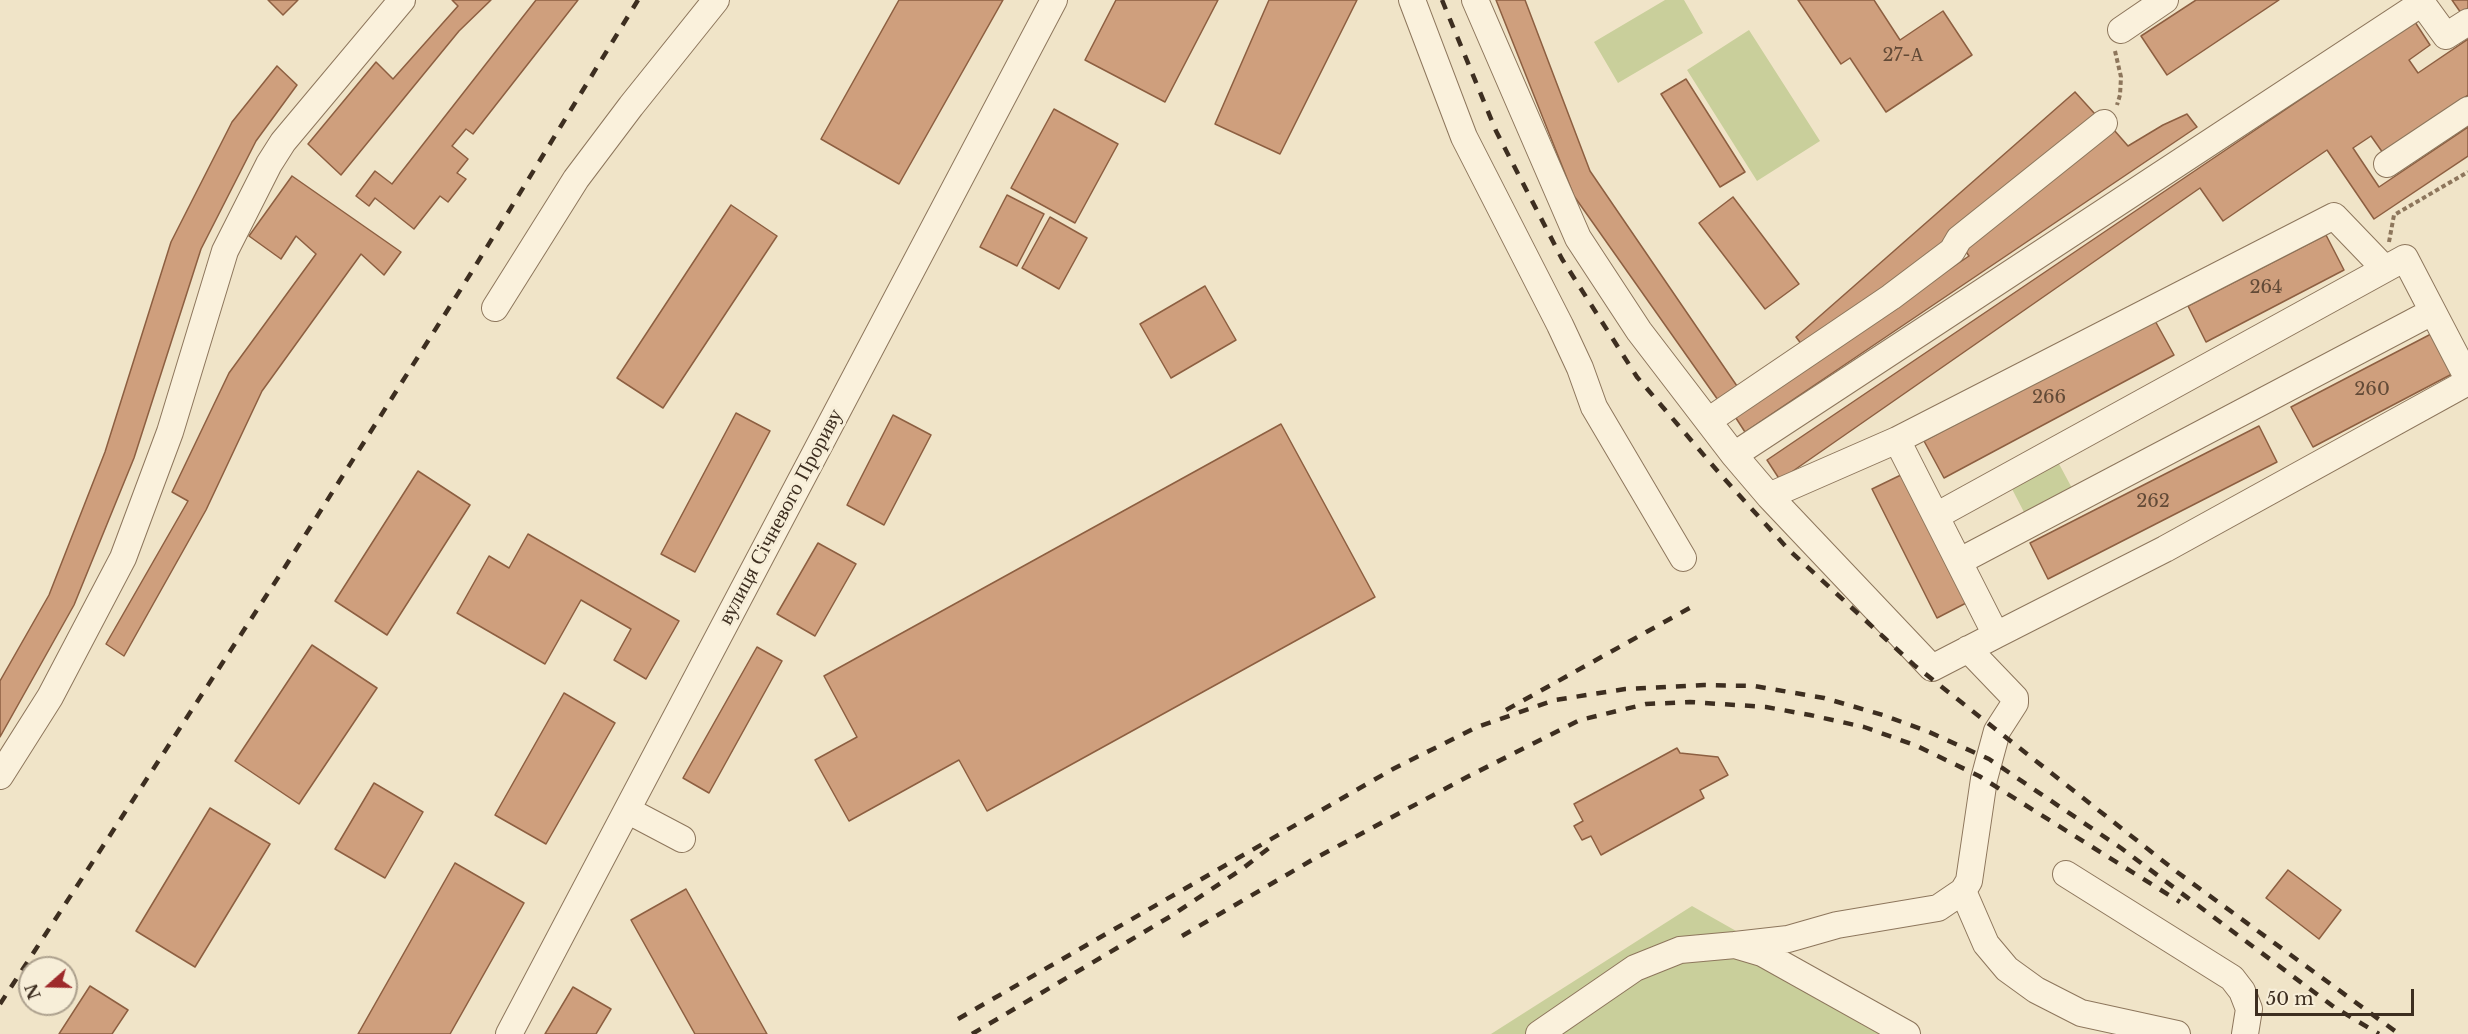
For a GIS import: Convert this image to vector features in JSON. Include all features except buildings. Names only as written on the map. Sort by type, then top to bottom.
[{"type":"street","points":[[0,776],[50,697],[123,558],[170,432],[225,250],[269,164],[283,142],[402,0]]},
{"type":"street","points":[[495,308],[576,179],[716,0]]},
{"type":"street","name":"вулиця Січневого Прориву","points":[[509,1034],[1054,0]]},
{"type":"street","points":[[1412,0],[1464,137],[1560,325],[1580,368],[1594,407],[1683,558]]},
{"type":"street","points":[[1474,0],[1578,238],[1639,331],[1734,455],[1769,496],[1932,668],[2165,549],[2468,380],[2405,258],[1936,516]]},
{"type":"street","points":[[2121,30],[2164,0]]},
{"type":"street","points":[[1734,455],[2422,3],[2446,36],[2468,22]]},
{"type":"street","points":[[2386,164],[2468,110]]},
{"type":"street","points":[[1708,421],[1891,297],[1952,251],[1959,239],[2104,123]]},
{"type":"street","points":[[1769,496],[1897,440],[2334,216],[2384,268]]},
{"type":"street","points":[[1960,561],[2432,312]]},
{"type":"street","points":[[1897,440],[1996,635]]},
{"type":"street","points":[[1539,1034],[1566,1026],[1635,968],[1680,950],[1788,939],[1837,925],[1938,908],[1963,891],[1969,881],[1989,759],[1996,731],[2015,703],[2015,698],[1968,649]]},
{"type":"street","points":[[627,810],[682,839]]},
{"type":"street","points":[[2066,874],[2232,978],[2242,991],[2249,1009],[2245,1034]]},
{"type":"street","points":[[1963,891],[1986,944],[2007,969],[2036,990],[2080,1013],[2176,1034]]},
{"type":"street","points":[[1734,945],[1762,952],[1907,1034]]},
{"type":"path","points":[[2104,123],[2115,111],[2120,95],[2121,78],[2115,60],[2114,45],[2121,30]]},
{"type":"path","points":[[2384,268],[2394,215],[2468,172]]},
{"type":"green space","points":[[1665,0],[1684,0],[1703,33],[1618,83],[1594,42]]},
{"type":"green space","points":[[1749,30],[1820,141],[1757,181],[1687,70]]},
{"type":"green space","points":[[2058,462],[2073,490],[2026,516],[2011,487]]},
{"type":"green space","points":[[1692,906],[1918,1034],[1491,1034]]},
{"type":"railway","points":[[0,1004],[285,567],[471,273],[638,0]]},
{"type":"railway","points":[[1442,0],[1496,131],[1562,259],[1637,377],[1789,550],[1914,665],[2177,872],[2399,1034]]},
{"type":"railway","points":[[1506,710],[1695,605]]},
{"type":"railway","points":[[958,1019],[1393,769],[1477,727],[1555,700],[1625,689],[1704,685],[1754,686],[1824,698],[1883,715],[1929,732],[1989,759],[2121,848],[2334,1007],[2379,1034]]},
{"type":"railway","points":[[1182,936],[1312,860],[1580,720],[1646,704],[1690,702],[1766,707],[1810,715],[1864,727],[1917,746],[1979,776],[2180,902]]},
{"type":"railway","points":[[972,1034],[1171,916],[1242,869],[1269,848]]}]
